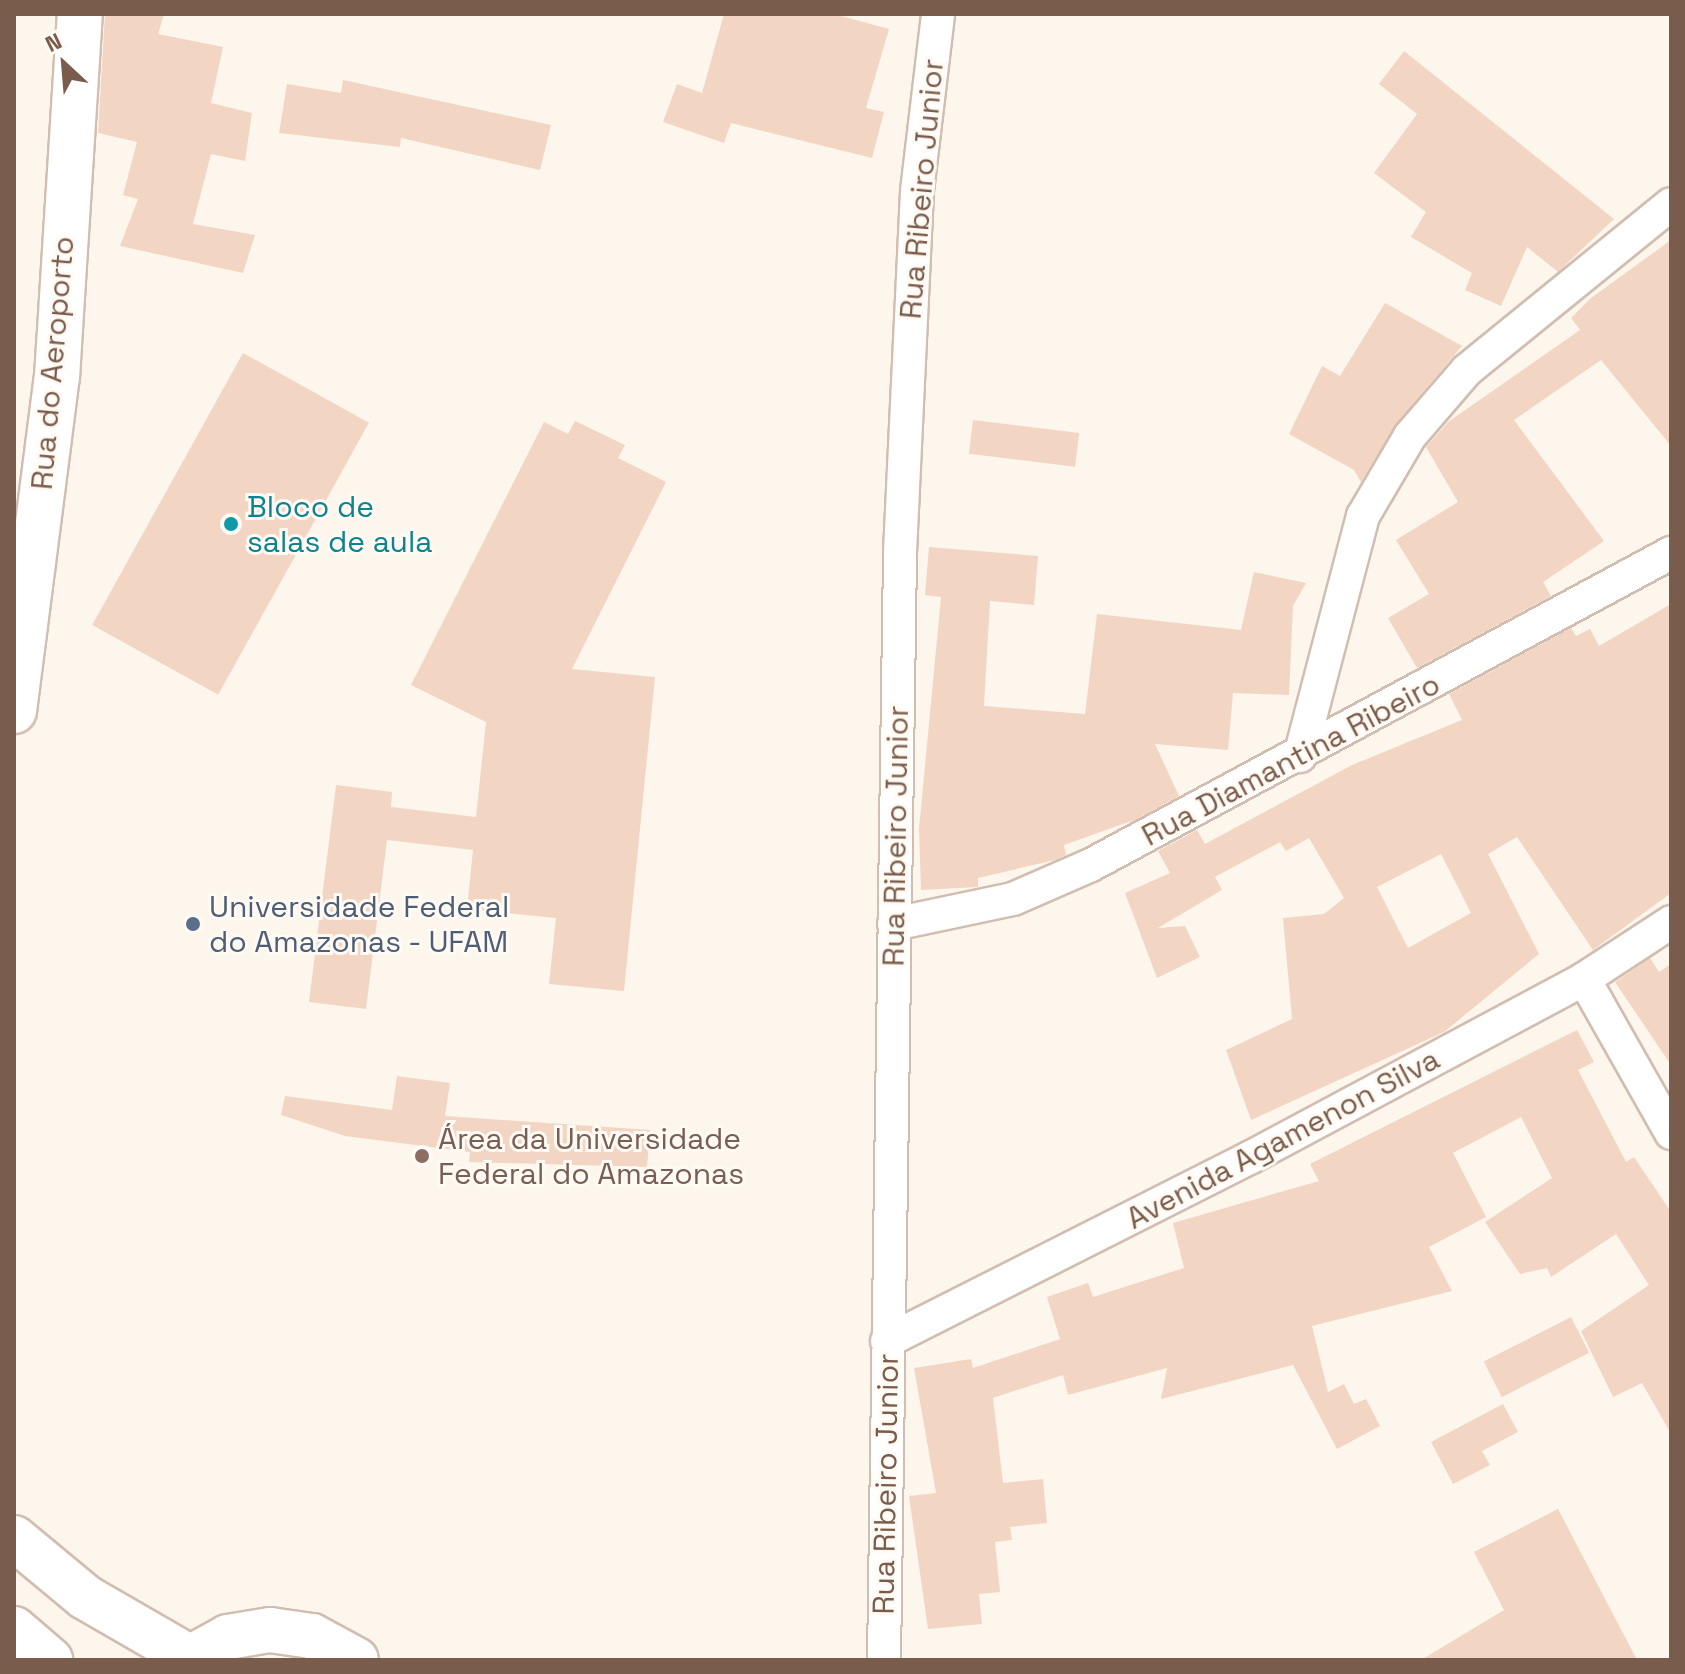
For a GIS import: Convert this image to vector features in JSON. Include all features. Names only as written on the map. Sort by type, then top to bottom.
[{"type":"main road","name":"Rua do Aeroporto","points":[[14,711],[57,377],[80,14]]},
{"type":"main road","points":[[14,1538],[85,1597],[188,1658],[228,1637],[270,1630],[312,1636],[356,1660]]},
{"type":"main road","points":[[14,1629],[50,1660]]},
{"type":"street","name":"Rua Ribeiro Junior","points":[[884,1660],[900,552],[917,191],[938,14]]},
{"type":"street","points":[[1300,756],[1363,516],[1410,436],[1467,370],[1671,204]]},
{"type":"street","name":"Rua Diamantina Ribeiro","points":[[894,924],[1013,899],[1300,756],[1671,553]]},
{"type":"street","name":"Avenida Agamenon Silva","points":[[887,1341],[1584,979],[1671,922]]},
{"type":"street","points":[[1584,979],[1671,1133]]},
{"type":"building","points":[[105,14],[164,14],[158,34],[223,47],[211,103],[252,113],[245,161],[211,154],[193,224],[255,235],[243,273],[120,246],[138,199],[123,195],[137,142],[98,133]]},
{"type":"building","points":[[724,14],[834,14],[889,29],[866,108],[884,112],[872,158],[731,123],[724,143],[663,122],[677,84],[702,93]]},
{"type":"building","points":[[1404,51],[1614,219],[1558,272],[1527,247],[1501,306],[1465,290],[1472,273],[1411,237],[1426,212],[1374,173],[1417,114],[1379,84]]},
{"type":"building","points":[[343,80],[551,125],[540,170],[401,138],[400,147],[279,133],[287,84],[341,93]]},
{"type":"building","points":[[1671,240],[1671,446],[1601,360],[1514,420],[1604,541],[1543,582],[1551,596],[1417,668],[1388,618],[1429,594],[1396,540],[1458,502],[1426,447],[1448,422],[1580,330],[1571,318],[1591,298]]},
{"type":"building","points":[[1385,303],[1462,346],[1396,424],[1361,482],[1354,470],[1289,434],[1322,366],[1340,376]]},
{"type":"building","name":"Bloco de salas de aula","points":[[243,353],[369,423],[218,695],[92,625]]},
{"type":"building","points":[[973,420],[1079,433],[1075,467],[969,454]]},
{"type":"building","points":[[575,421],[625,445],[618,458],[666,482],[572,669],[655,677],[624,991],[549,984],[556,918],[467,909],[473,850],[387,840],[366,1009],[309,1002],[336,785],[392,792],[391,807],[476,817],[486,722],[411,685],[544,422],[568,434]]},
{"type":"building","points":[[929,547],[1038,556],[1034,605],[990,601],[984,706],[1085,714],[1097,614],[1241,630],[1254,572],[1306,583],[1293,606],[1289,695],[1233,693],[1228,750],[1155,744],[1179,796],[1137,819],[1064,845],[1066,855],[1055,860],[978,878],[978,887],[921,890],[919,829],[941,597],[925,595]]},
{"type":"building","points":[[1671,604],[1671,893],[1593,950],[1517,837],[1488,854],[1539,954],[1444,1032],[1251,1120],[1226,1050],[1292,1019],[1283,918],[1324,914],[1344,898],[1309,838],[1286,851],[1280,842],[1215,877],[1222,890],[1158,928],[1185,926],[1200,957],[1157,978],[1125,893],[1170,873],[1158,851],[1197,830],[1205,844],[1352,765],[1462,720],[1449,694],[1571,628],[1576,636],[1590,629],[1599,646]],"holes":[[[1441,854],[1471,913],[1408,948],[1377,887]]]},
{"type":"building","points":[[1650,958],[1659,972],[1671,964],[1671,1065],[1615,982]]},
{"type":"building","points":[[1577,1030],[1594,1062],[1578,1070],[1626,1162],[1634,1157],[1671,1212],[1671,1434],[1642,1383],[1613,1397],[1581,1331],[1649,1285],[1616,1234],[1551,1277],[1547,1268],[1520,1274],[1485,1222],[1552,1178],[1521,1117],[1453,1153],[1486,1217],[1429,1247],[1452,1291],[1312,1326],[1328,1392],[1344,1384],[1354,1404],[1366,1399],[1380,1426],[1337,1449],[1293,1365],[1161,1399],[1167,1368],[1068,1395],[1063,1375],[993,1398],[1003,1483],[1043,1479],[1047,1523],[1010,1527],[1012,1540],[995,1542],[1000,1592],[979,1594],[982,1624],[928,1629],[909,1496],[936,1493],[914,1368],[971,1359],[973,1368],[1060,1339],[1047,1297],[1088,1283],[1093,1297],[1184,1268],[1173,1223],[1319,1181],[1310,1164]]},
{"type":"building","points":[[397,1076],[450,1083],[445,1116],[650,1130],[647,1167],[469,1162],[470,1152],[345,1136],[281,1115],[285,1096],[392,1110]]},
{"type":"building","points":[[1571,1317],[1589,1353],[1502,1397],[1484,1361]]},
{"type":"building","points":[[1503,1404],[1518,1432],[1482,1451],[1490,1465],[1453,1484],[1431,1442]]},
{"type":"building","points":[[1558,1509],[1637,1660],[1421,1660],[1504,1610],[1474,1552]]},
{"type":"place","name":"Bloco de salas de aula","points":[[231,524]]},
{"type":"place","name":"Universidade Federal do Amazonas - UFAM","points":[[193,924]]},
{"type":"place","name":"Área da Universidade Federal do Amazonas","points":[[422,1156]]}]
